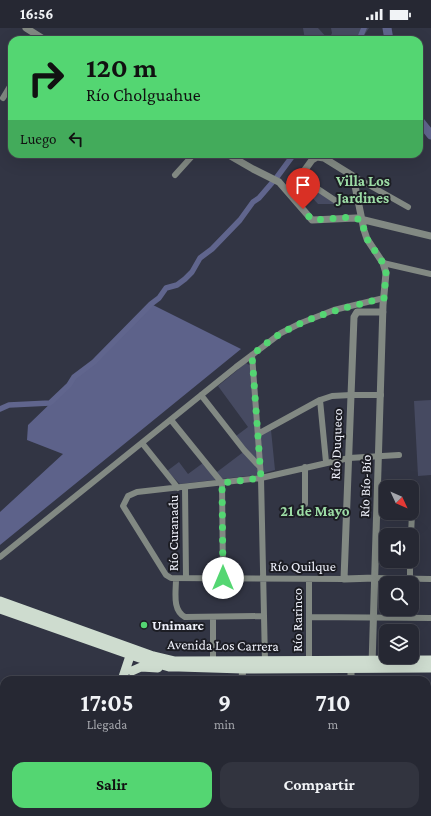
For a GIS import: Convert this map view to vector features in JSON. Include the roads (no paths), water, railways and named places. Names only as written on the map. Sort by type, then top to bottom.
[{"type":"main road","name":"Avenida Los Carrera","points":[[0,601],[19,611],[135,653],[158,664],[179,667],[243,665],[351,668],[372,664],[431,660]]},
{"type":"main road","name":"Avenida Los Carrera","points":[[0,608],[19,611]]},
{"type":"main road","name":"Avenida Los Carrera","points":[[135,653],[174,661],[213,661],[243,665],[265,661],[309,660],[431,668]]},
{"type":"main road","points":[[130,676],[135,653]]},
{"type":"main road","points":[[124,676],[135,653]]},
{"type":"main road","points":[[132,671],[141,667],[174,669],[179,667]]},
{"type":"street","points":[[26,28],[37,36]]},
{"type":"street","points":[[3,98],[8,90]]},
{"type":"street","points":[[175,175],[190,158]]},
{"type":"street","points":[[234,158],[276,180],[289,192],[312,220],[350,217],[431,236]]},
{"type":"street","points":[[289,192],[312,160],[317,158]]},
{"type":"street","points":[[324,158],[408,207]]},
{"type":"street","points":[[353,176],[367,239],[383,263],[431,274]]},
{"type":"street","points":[[300,177],[336,201],[357,199]]},
{"type":"street","name":"Río Bío-Bío","points":[[372,664],[380,395],[386,273],[383,263]]},
{"type":"street","points":[[0,557],[202,394],[281,333],[301,323],[334,310],[384,305]]},
{"type":"street","name":"Río Duqueco","points":[[344,579],[351,395],[352,325],[357,312],[384,305]]},
{"type":"street","points":[[252,355],[261,478],[265,661]]},
{"type":"street","points":[[202,394],[244,450],[260,466]]},
{"type":"street","points":[[258,434],[320,400],[332,396],[380,395]]},
{"type":"street","points":[[320,400],[326,462]]},
{"type":"street","points":[[171,420],[222,483],[223,578]]},
{"type":"street","points":[[142,443],[182,488]]},
{"type":"street","points":[[264,616],[185,617],[179,614],[176,609],[176,579],[166,575],[125,510],[123,506],[128,496],[137,492],[261,478],[349,458],[399,455]]},
{"type":"street","points":[[305,467],[305,504]]},
{"type":"street","name":"Río Curanadu","points":[[182,488],[186,578]]},
{"type":"street","name":"Río Quilque","points":[[176,579],[379,578]]},
{"type":"street","name":"Río Quilque","points":[[419,578],[431,579]]},
{"type":"street","name":"Río Rarinco","points":[[309,579],[309,660]]},
{"type":"street","points":[[213,617],[213,661]]},
{"type":"street","points":[[309,617],[431,618]]},
{"type":"street","points":[[242,676],[243,665]]},
{"type":"street","points":[[351,668],[351,676]]},
{"type":"waterway","points":[[361,36],[364,28]]},
{"type":"waterway","points":[[387,28],[388,36]]},
{"type":"waterway","points":[[423,125],[431,135]]},
{"type":"waterway","points":[[0,409],[9,405],[50,403],[69,385],[74,377],[94,362],[151,304],[159,298],[166,288],[177,285],[192,272],[200,258],[212,249],[240,220],[253,202],[259,198],[291,158]]},
{"type":"place","name":"Unimarc","points":[[144,625]]},
{"type":"district","name":"Villa Los Jardines","points":[[363,190]]},
{"type":"district","name":"21 de Mayo","points":[[315,511]]}]
